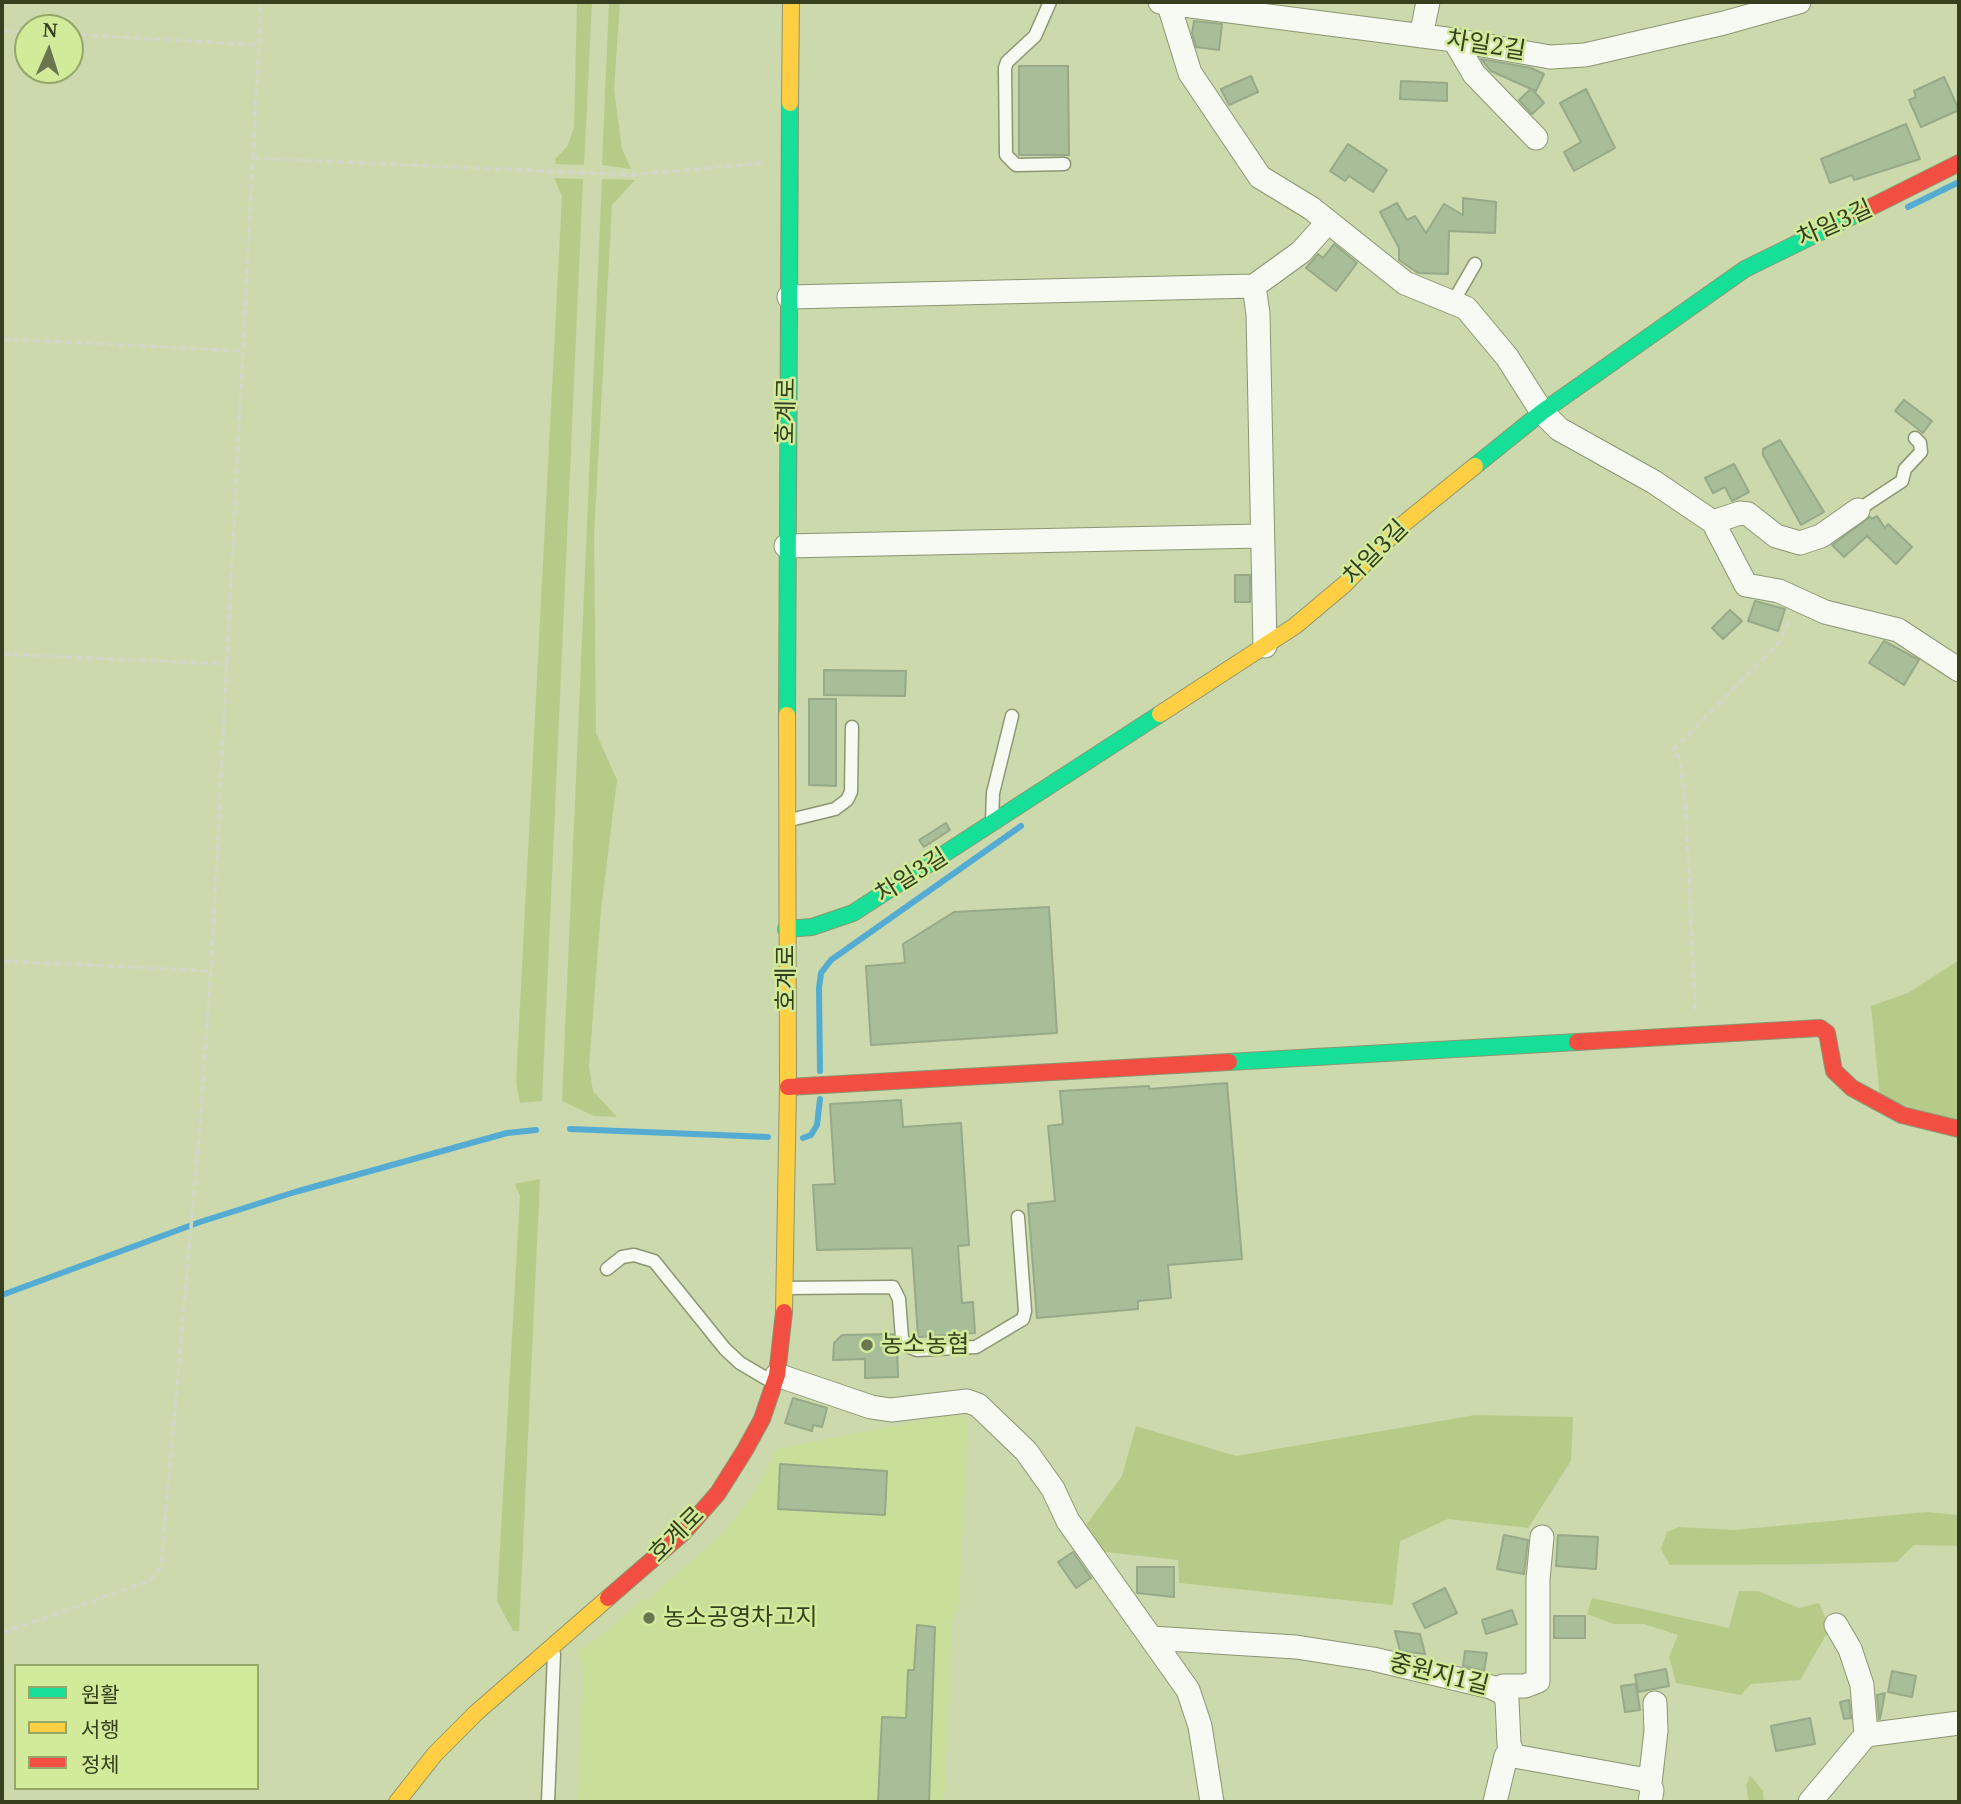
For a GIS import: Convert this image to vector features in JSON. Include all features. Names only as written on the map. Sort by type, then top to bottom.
[{"type":"street","name":"호계로","points":[[397,1802],[435,1754],[460,1729],[683,1532],[718,1493],[761,1419],[775,1379],[783,1343],[788,1087],[786,547],[791,2]]},
{"type":"street","name":"차일2길","points":[[1713,522],[1624,464],[1559,429],[1542,412],[1507,357],[1472,313],[1453,302],[1405,283],[1328,222],[1269,184],[1247,160],[1190,73],[1165,2],[1454,40],[1550,57],[1585,55],[1724,23],[1799,2]]},
{"type":"street","points":[[1421,36],[1428,2]]},
{"type":"street","points":[[1454,40],[1474,74],[1536,138]]},
{"type":"street","name":"차일3길","points":[[786,929],[823,924],[853,913],[1265,646],[1319,608],[1402,525],[1542,412],[1745,269],[1959,163]]},
{"type":"street","points":[[789,298],[1254,286],[1301,252],[1328,222]]},
{"type":"street","points":[[1254,286],[1258,314],[1260,536],[1265,646]]},
{"type":"street","points":[[1858,510],[1821,536],[1800,543],[1776,536],[1748,514],[1728,516],[1713,522],[1746,585],[1779,591],[1825,612],[1898,630],[1959,670]]},
{"type":"street","points":[[786,547],[1260,536]]},
{"type":"street","points":[[788,1087],[1824,1029],[1834,1071],[1852,1088],[1902,1115],[1959,1129]]},
{"type":"street","points":[[775,1379],[881,1409],[920,1409],[955,1400],[978,1405],[1042,1471],[1068,1521],[1150,1639],[1175,1670],[1196,1710],[1212,1802]]},
{"type":"street","points":[[1497,1689],[1507,1685],[1534,1684],[1539,1676],[1538,1579],[1542,1537]]},
{"type":"street","points":[[1836,1625],[1850,1649],[1862,1685],[1866,1735]]},
{"type":"street","name":"중원지1길","points":[[1150,1639],[1296,1647],[1373,1659],[1497,1689],[1507,1700],[1511,1751]]},
{"type":"street","points":[[1650,1793],[1656,1731],[1655,1703]]},
{"type":"street","points":[[1810,1802],[1866,1735],[1959,1723]]},
{"type":"street","points":[[1495,1802],[1504,1761],[1511,1751],[1520,1758],[1602,1770],[1647,1780],[1650,1793]]},
{"type":"lane","points":[[1050,2],[1035,36],[1007,62],[1005,68],[1006,155],[1016,164],[1064,164]]},
{"type":"lane","points":[[1453,302],[1475,264]]},
{"type":"lane","points":[[1858,510],[1902,481],[1905,469],[1921,452],[1920,443],[1915,438]]},
{"type":"lane","points":[[992,824],[993,793],[1012,716]]},
{"type":"lane","points":[[786,821],[835,809],[846,800],[851,792],[852,727]]},
{"type":"lane","points":[[785,1288],[893,1287],[900,1299],[902,1338],[907,1346],[916,1350],[976,1347],[1023,1320],[1025,1311],[1018,1217]]},
{"type":"lane","points":[[607,1269],[622,1257],[634,1255],[654,1261],[725,1349],[740,1363],[775,1379]]},
{"type":"lane","points":[[548,1802],[554,1647]]},
{"type":"path","points":[[2,1633],[150,1581],[161,1567],[211,971],[261,2]]},
{"type":"path","points":[[84,35],[259,45]]},
{"type":"path","points":[[253,158],[632,175],[790,160]]},
{"type":"path","points":[[2,339],[242,351]]},
{"type":"path","points":[[1696,1035],[1686,810],[1681,759],[1674,750],[1779,643],[1797,600]]},
{"type":"path","points":[[2,654],[227,664]]},
{"type":"path","points":[[2,961],[211,971]]},
{"type":"shaded area","points":[[577,2],[592,2],[584,165],[556,164],[555,159],[567,147],[574,128]]},
{"type":"shaded area","points":[[609,2],[620,2],[614,90],[622,149],[631,169],[602,165]]},
{"type":"shaded area","points":[[554,178],[583,179],[542,1101],[520,1103],[516,1083],[562,196]]},
{"type":"shaded area","points":[[602,179],[635,180],[612,205],[594,535],[596,733],[617,780],[601,910],[589,1067],[593,1091],[617,1117],[594,1116],[562,1101]]},
{"type":"shaded area","points":[[1959,960],[1959,1122],[1880,1098],[1871,1006],[1908,993]]},
{"type":"shaded area","points":[[540,1179],[519,1631],[513,1631],[497,1601],[520,1196],[515,1184]]},
{"type":"shaded area","name":"농소공영차고지","points":[[950,1415],[968,1418],[959,1604],[952,1622],[944,1802],[578,1802],[584,1670],[577,1651],[600,1637],[645,1597],[648,1600],[723,1533],[752,1497],[777,1449]]},
{"type":"shaded area","points":[[1475,1415],[1573,1417],[1571,1461],[1528,1528],[1448,1519],[1400,1541],[1393,1605],[1179,1583],[1178,1560],[1105,1552],[1083,1529],[1122,1476],[1136,1426],[1236,1456]]},
{"type":"shaded area","points":[[1927,1512],[1959,1515],[1959,1546],[1914,1545],[1897,1562],[1823,1564],[1670,1565],[1661,1549],[1667,1532],[1679,1527],[1734,1530]]},
{"type":"shaded area","points":[[1739,1591],[1758,1591],[1799,1608],[1819,1603],[1830,1628],[1800,1680],[1751,1684],[1741,1695],[1676,1683],[1669,1657],[1678,1635],[1644,1624],[1614,1624],[1587,1614],[1592,1598],[1729,1628]]},
{"type":"shaded area","points":[[1750,1775],[1763,1791],[1764,1800],[1749,1802],[1746,1786]]},
{"type":"building","points":[[1194,21],[1222,24],[1219,50],[1196,47],[1192,33]]},
{"type":"building","points":[[1481,59],[1531,68],[1544,74],[1536,91],[1532,89],[1544,103],[1532,114],[1519,100],[1531,89],[1491,71]]},
{"type":"building","points":[[1019,66],[1068,66],[1069,155],[1019,155]]},
{"type":"building","points":[[1251,76],[1258,92],[1229,105],[1221,89]]},
{"type":"building","points":[[1944,77],[1959,110],[1921,127],[1909,100],[1916,97],[1914,91]]},
{"type":"building","points":[[1401,81],[1447,83],[1447,101],[1400,99]]},
{"type":"building","points":[[1586,89],[1615,148],[1574,171],[1564,152],[1581,142],[1560,103]]},
{"type":"building","points":[[1906,124],[1920,159],[1854,180],[1852,175],[1830,183],[1821,159]]},
{"type":"building","points":[[1348,144],[1387,170],[1373,192],[1349,176],[1345,181],[1330,171]]},
{"type":"building","points":[[1463,198],[1496,202],[1495,233],[1449,231],[1448,274],[1418,273],[1399,260],[1399,248],[1380,212],[1397,203],[1407,220],[1415,216],[1426,233],[1444,204],[1463,215]]},
{"type":"building","points":[[1334,244],[1357,263],[1336,291],[1306,268],[1318,254],[1323,258]]},
{"type":"building","points":[[1904,400],[1932,421],[1923,433],[1895,411]]},
{"type":"building","points":[[1780,440],[1824,512],[1801,525],[1763,455],[1763,449]]},
{"type":"building","points":[[1734,464],[1749,492],[1732,501],[1725,487],[1713,493],[1705,478]]},
{"type":"building","points":[[1877,516],[1885,528],[1888,524],[1912,547],[1896,564],[1867,536],[1844,557],[1832,545],[1870,517],[1872,519]]},
{"type":"building","points":[[1235,575],[1250,575],[1250,602],[1235,602]]},
{"type":"building","points":[[1755,601],[1785,609],[1778,631],[1748,621]]},
{"type":"building","points":[[1730,610],[1742,621],[1723,639],[1712,628]]},
{"type":"building","points":[[1884,641],[1919,660],[1904,685],[1869,663]]},
{"type":"building","points":[[824,670],[906,671],[905,696],[824,695]]},
{"type":"building","points":[[809,699],[836,699],[836,786],[809,785]]},
{"type":"building","points":[[946,823],[950,830],[924,847],[919,840]]},
{"type":"building","points":[[1049,907],[1057,1033],[871,1045],[866,966],[905,963],[903,944],[954,912]]},
{"type":"building","points":[[1227,1083],[1242,1259],[1168,1265],[1171,1298],[1138,1301],[1138,1309],[1037,1318],[1028,1204],[1055,1201],[1048,1126],[1063,1124],[1060,1091],[1149,1086],[1149,1089]]},
{"type":"building","points":[[901,1100],[903,1127],[961,1123],[969,1245],[958,1246],[962,1303],[973,1302],[975,1333],[918,1337],[912,1248],[817,1250],[813,1185],[835,1184],[830,1104]]},
{"type":"building","points":[[893,1334],[897,1346],[898,1377],[865,1378],[865,1359],[833,1360],[834,1343],[842,1335]]},
{"type":"building","points":[[793,1398],[827,1408],[822,1427],[813,1425],[812,1431],[785,1423]]},
{"type":"building","points":[[780,1464],[887,1471],[885,1515],[778,1509]]},
{"type":"building","points":[[1504,1535],[1528,1540],[1524,1574],[1497,1569]]},
{"type":"building","points":[[1558,1535],[1598,1537],[1596,1569],[1556,1566]]},
{"type":"building","points":[[1073,1552],[1091,1578],[1076,1588],[1058,1562]]},
{"type":"building","points":[[1137,1567],[1174,1567],[1174,1597],[1137,1593]]},
{"type":"building","points":[[1445,1588],[1457,1613],[1425,1628],[1413,1604]]},
{"type":"building","points":[[1512,1610],[1517,1624],[1486,1634],[1482,1620]]},
{"type":"building","points":[[1554,1616],[1585,1616],[1585,1638],[1554,1638]]},
{"type":"building","points":[[917,1625],[935,1627],[929,1802],[878,1802],[882,1717],[906,1718],[908,1670],[914,1670]]},
{"type":"building","points":[[1395,1631],[1420,1634],[1425,1654],[1400,1651]]},
{"type":"building","points":[[1465,1651],[1487,1653],[1484,1671],[1463,1666]]},
{"type":"building","points":[[1666,1669],[1669,1686],[1638,1692],[1635,1675]]},
{"type":"building","points":[[1892,1671],[1916,1676],[1912,1697],[1888,1692]]},
{"type":"building","points":[[1636,1684],[1640,1710],[1625,1712],[1621,1686]]},
{"type":"building","points":[[1885,1693],[1880,1719],[1879,1719],[1877,1695]]},
{"type":"building","points":[[1849,1700],[1851,1718],[1844,1719],[1840,1702]]},
{"type":"building","points":[[1810,1718],[1815,1744],[1776,1751],[1771,1726]]},
{"type":"waterway","points":[[1908,207],[1959,182]]},
{"type":"waterway","points":[[820,1071],[819,988],[821,973],[831,960],[1021,826]]},
{"type":"waterway","points":[[803,1138],[811,1135],[817,1125],[820,1099]]},
{"type":"waterway","points":[[570,1129],[768,1137]]},
{"type":"waterway","points":[[2,1295],[200,1222],[295,1192],[507,1133],[536,1130]]},
{"type":"traffic: fast","points":[[787,715],[790,103]]},
{"type":"traffic: fast","points":[[1475,466],[1542,412],[1745,269],[1859,213]]},
{"type":"traffic: fast","points":[[786,929],[812,927],[853,913],[1160,714]]},
{"type":"traffic: fast","points":[[1229,1062],[1577,1042]]},
{"type":"traffic: slow","points":[[790,103],[791,2]]},
{"type":"traffic: slow","points":[[1160,714],[1295,626],[1345,584],[1402,525],[1475,466]]},
{"type":"traffic: slow","points":[[784,1312],[788,1087],[787,715]]},
{"type":"traffic: slow","points":[[397,1802],[435,1754],[477,1712],[608,1598]]},
{"type":"traffic: jam","points":[[1859,213],[1959,163]]},
{"type":"traffic: jam","points":[[1577,1042],[1820,1028],[1827,1033],[1834,1071],[1852,1088],[1902,1115],[1959,1129]]},
{"type":"traffic: jam","points":[[788,1087],[1229,1062]]},
{"type":"traffic: jam","points":[[608,1598],[683,1533],[718,1493],[745,1450],[762,1419],[777,1375],[784,1312]]},
{"type":"place","name":"농소농협","points":[[867,1345]]},
{"type":"place","name":"농소공영차고지","points":[[649,1618]]}]
